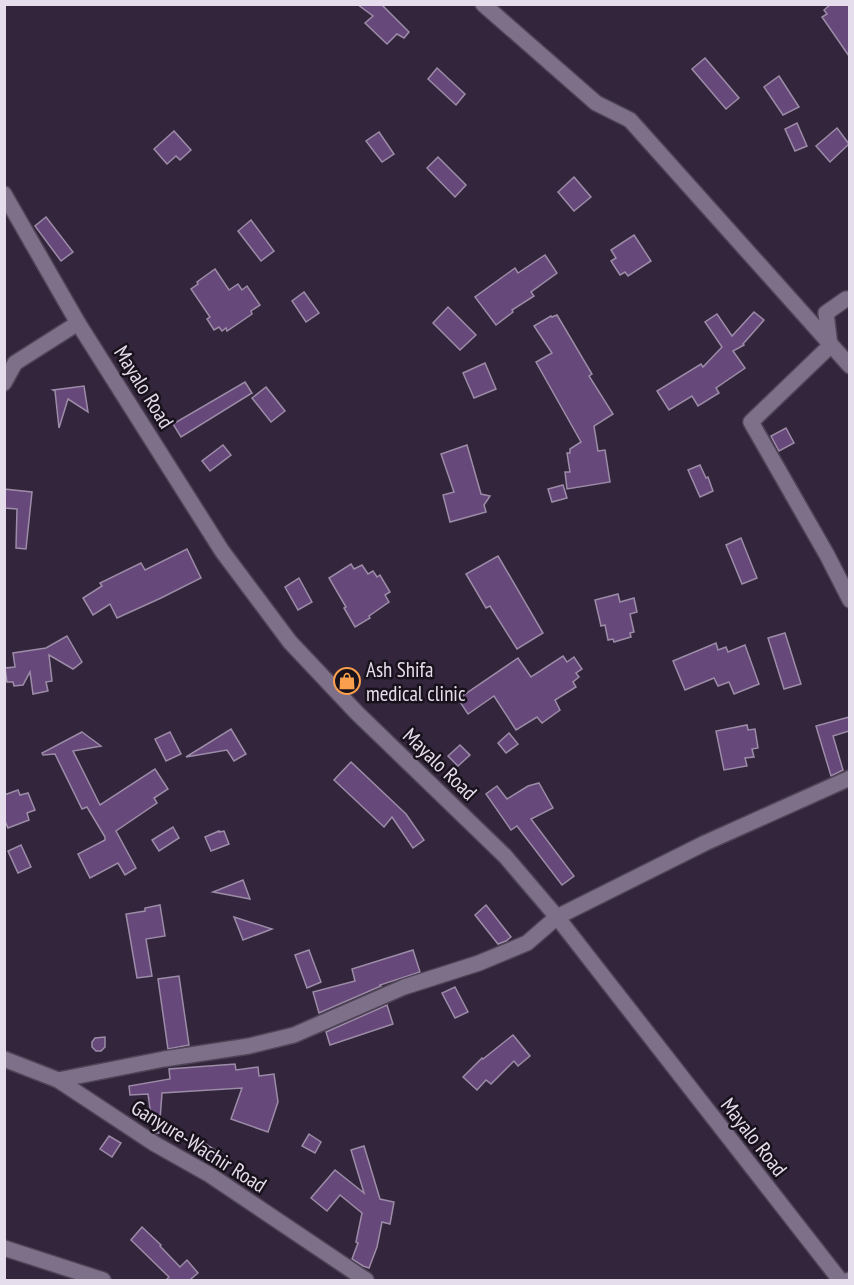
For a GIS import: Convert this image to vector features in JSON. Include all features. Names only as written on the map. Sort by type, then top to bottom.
[{"type":"street","points":[[483,4],[596,103],[630,120],[849,366]]},
{"type":"street","name":"Mayalo Road","points":[[4,194],[78,323],[222,551],[290,642],[357,713],[505,856],[557,917],[840,1281]]},
{"type":"street","points":[[830,346],[826,313],[849,298]]},
{"type":"street","points":[[4,383],[15,363],[78,323]]},
{"type":"street","points":[[830,346],[751,422],[827,555],[849,600]]},
{"type":"street","points":[[58,1080],[164,1059],[249,1046],[294,1035],[404,987],[479,963],[527,943],[557,917],[705,843],[849,778]]},
{"type":"street","name":"Ganyure-Wachir Road","points":[[4,1059],[58,1080],[155,1144],[210,1175],[366,1281]]},
{"type":"street","points":[[4,1248],[103,1281]]},
{"type":"building","points":[[357,4],[381,4],[409,32],[404,38],[397,34],[387,44],[365,23],[373,16]]},
{"type":"building","points":[[831,4],[849,4],[849,56],[822,17],[827,14],[824,10]]},
{"type":"building","points":[[705,58],[739,98],[726,109],[692,69]]},
{"type":"building","points":[[437,68],[465,94],[456,105],[428,79]]},
{"type":"building","points":[[779,76],[799,107],[783,115],[764,87]]},
{"type":"building","points":[[797,123],[807,146],[795,151],[785,129]]},
{"type":"building","points":[[837,128],[849,144],[830,162],[816,146]]},
{"type":"building","points":[[174,131],[191,150],[180,160],[176,156],[167,164],[154,149]]},
{"type":"building","points":[[379,132],[394,154],[382,162],[366,141]]},
{"type":"building","points":[[438,157],[466,185],[455,197],[427,168]]},
{"type":"building","points":[[574,177],[591,197],[574,211],[558,192]]},
{"type":"building","points":[[46,217],[73,252],[61,261],[35,226]]},
{"type":"building","points":[[251,220],[274,251],[261,261],[238,231]]},
{"type":"building","points":[[634,235],[651,261],[628,276],[625,272],[620,275],[611,261],[616,258],[611,250]]},
{"type":"building","points":[[545,255],[557,273],[531,292],[534,296],[512,310],[513,312],[496,325],[475,297],[515,268],[518,273]]},
{"type":"building","points":[[215,269],[229,290],[238,284],[242,290],[247,286],[260,305],[251,311],[252,314],[227,331],[226,328],[222,331],[219,327],[214,330],[207,319],[210,317],[191,289]]},
{"type":"building","points":[[304,292],[319,313],[306,322],[292,301]]},
{"type":"building","points":[[448,307],[476,335],[460,350],[433,323]]},
{"type":"building","points":[[754,312],[764,320],[744,345],[733,351],[745,368],[716,388],[719,393],[698,406],[692,396],[669,410],[657,391],[701,364],[703,367],[722,347],[705,322],[717,314],[732,336]]},
{"type":"building","points":[[557,315],[592,374],[589,376],[613,414],[594,426],[598,451],[605,450],[610,482],[567,489],[565,472],[570,472],[567,453],[570,453],[570,449],[581,442],[536,362],[552,353],[534,326]]},
{"type":"building","points":[[485,363],[496,389],[474,398],[463,373]]},
{"type":"building","points":[[245,382],[252,393],[181,437],[173,424]]},
{"type":"building","points":[[84,386],[88,412],[68,399],[59,428],[55,391],[53,390]]},
{"type":"building","points":[[266,387],[285,411],[271,422],[252,398]]},
{"type":"building","points":[[786,428],[794,443],[779,451],[771,436]]},
{"type":"building","points":[[223,445],[231,455],[210,471],[202,461]]},
{"type":"building","points":[[467,445],[481,494],[490,496],[484,505],[486,512],[450,522],[443,495],[454,492],[441,454]]},
{"type":"building","points":[[700,465],[713,491],[700,497],[688,470]]},
{"type":"building","points":[[563,485],[567,498],[552,502],[548,489]]},
{"type":"building","points":[[4,489],[32,492],[26,549],[16,548],[17,509],[4,508]]},
{"type":"building","points":[[741,538],[757,578],[742,584],[726,545]]},
{"type":"building","points":[[187,549],[201,578],[161,598],[117,618],[110,604],[93,615],[83,598],[102,586],[100,583],[141,563],[145,570]]},
{"type":"building","points":[[498,556],[543,633],[517,649],[490,606],[486,608],[466,574]]},
{"type":"building","points":[[351,564],[354,569],[362,565],[368,574],[373,571],[377,577],[380,575],[390,592],[385,595],[389,602],[355,627],[329,578]]},
{"type":"building","points":[[299,578],[312,602],[298,610],[285,587]]},
{"type":"building","points":[[618,594],[620,602],[634,598],[637,612],[630,614],[634,632],[630,633],[631,637],[614,642],[613,639],[608,640],[605,625],[601,626],[595,600]]},
{"type":"building","points":[[785,633],[801,684],[784,689],[768,638]]},
{"type":"building","points":[[67,636],[82,662],[73,669],[49,655],[52,681],[46,682],[48,691],[33,694],[30,672],[23,685],[14,686],[13,682],[7,682],[5,668],[15,667],[13,653],[46,648]]},
{"type":"building","points":[[716,643],[718,650],[726,647],[728,652],[745,645],[759,684],[734,694],[729,682],[718,686],[714,678],[685,690],[673,661]]},
{"type":"building","points":[[563,656],[567,662],[574,657],[582,669],[576,673],[579,677],[573,682],[576,687],[555,700],[560,710],[542,723],[537,717],[516,730],[494,696],[468,714],[458,699],[518,658],[531,677]]},
{"type":"building","points":[[849,717],[849,731],[833,736],[843,770],[831,776],[816,726]]},
{"type":"building","points":[[747,725],[748,730],[755,729],[758,748],[752,749],[754,757],[745,758],[747,766],[724,770],[716,731]]},
{"type":"building","points":[[231,729],[246,754],[234,761],[227,750],[186,757]]},
{"type":"building","points":[[82,732],[101,746],[73,751],[100,805],[155,769],[168,789],[154,798],[157,803],[116,831],[136,868],[125,875],[118,863],[90,878],[78,854],[105,840],[105,837],[87,807],[82,809],[55,754],[43,755],[42,753]]},
{"type":"building","points":[[170,732],[181,754],[166,761],[155,739]]},
{"type":"building","points":[[509,733],[518,744],[506,753],[498,743]]},
{"type":"building","points":[[460,745],[470,755],[458,766],[448,756]]},
{"type":"building","points":[[351,762],[406,814],[424,840],[413,848],[392,817],[384,827],[334,780]]},
{"type":"building","points":[[539,783],[553,808],[531,819],[574,876],[562,885],[517,826],[511,830],[486,794],[497,786],[507,799],[528,786]]},
{"type":"building","points":[[18,790],[20,795],[28,793],[35,810],[27,813],[29,820],[8,828],[4,819],[4,795]]},
{"type":"building","points":[[173,827],[179,838],[159,851],[152,840]]},
{"type":"building","points":[[224,831],[229,844],[211,851],[205,837]]},
{"type":"building","points":[[21,845],[31,867],[18,873],[8,851]]},
{"type":"building","points":[[243,880],[250,899],[213,892]]},
{"type":"building","points":[[160,905],[165,936],[146,939],[152,976],[137,978],[126,914],[145,911],[145,908]]},
{"type":"building","points":[[486,905],[511,937],[506,941],[498,944],[475,915]]},
{"type":"building","points":[[234,917],[272,929],[243,940]]},
{"type":"building","points":[[309,950],[321,982],[307,988],[295,955]]},
{"type":"building","points":[[413,950],[420,972],[380,985],[319,1013],[313,992],[355,981],[352,969]]},
{"type":"building","points":[[179,976],[189,1045],[168,1049],[158,979]]},
{"type":"building","points":[[455,987],[468,1012],[455,1018],[442,993]]},
{"type":"building","points":[[387,1005],[393,1024],[330,1045],[326,1032]]},
{"type":"building","points":[[513,1035],[530,1056],[518,1066],[514,1061],[491,1084],[486,1080],[477,1090],[463,1077],[482,1058]]},
{"type":"building","points":[[105,1037],[105,1047],[101,1051],[96,1051],[92,1047],[92,1042],[95,1038]]},
{"type":"building","points":[[235,1064],[236,1070],[258,1067],[259,1076],[274,1074],[278,1102],[268,1132],[231,1119],[242,1088],[162,1093],[159,1133],[153,1131],[148,1094],[130,1095],[129,1086],[170,1079],[169,1069]]},
{"type":"building","points":[[309,1134],[321,1142],[315,1153],[302,1146]]},
{"type":"building","points":[[109,1136],[121,1143],[112,1157],[100,1149]]},
{"type":"building","points":[[199,1140],[220,1153],[214,1164],[193,1151]]},
{"type":"building","points":[[364,1146],[380,1199],[394,1202],[390,1224],[382,1222],[377,1247],[369,1268],[352,1259],[358,1243],[356,1242],[362,1213],[340,1195],[327,1211],[311,1198],[335,1170],[364,1193],[351,1150]]},
{"type":"building","points":[[142,1227],[180,1267],[187,1260],[198,1273],[191,1279],[192,1281],[165,1281],[169,1277],[131,1240]]},
{"type":"place","name":"Ash Shifa medical clinic","points":[[347,681]]}]
